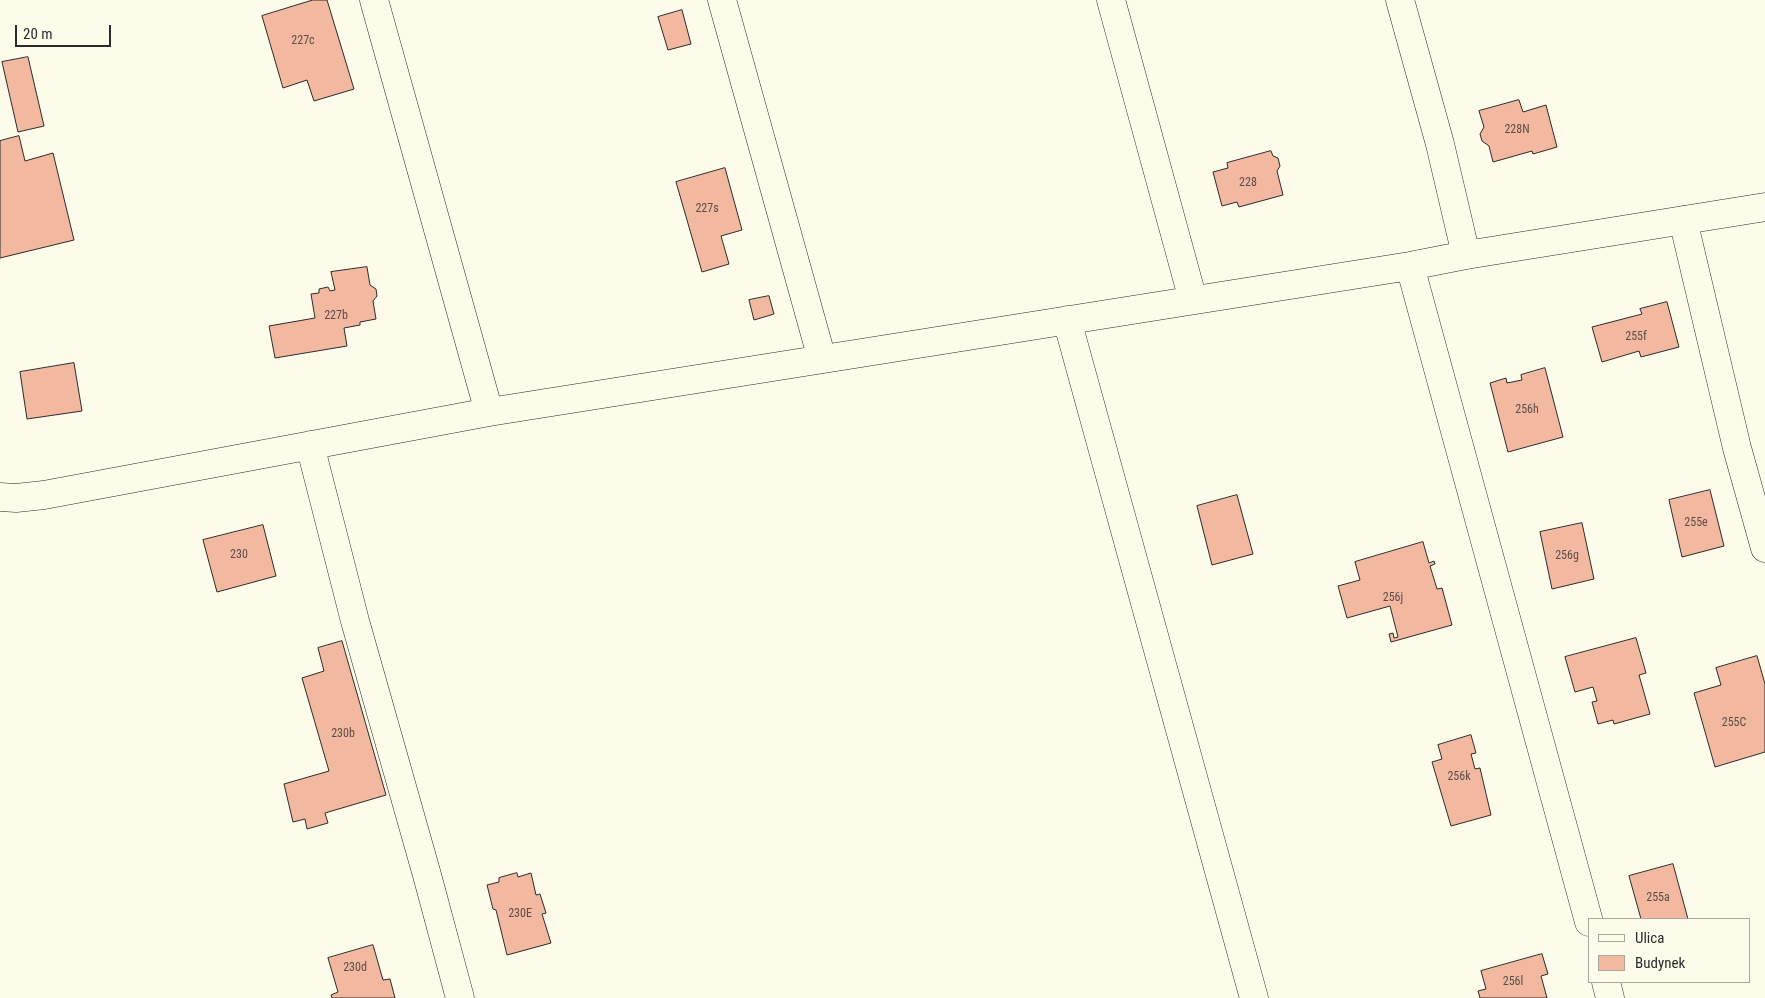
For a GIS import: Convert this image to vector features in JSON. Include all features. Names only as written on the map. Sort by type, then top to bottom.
[{"type":"street","points":[[374,0],[489,412]]},
{"type":"street","points":[[722,0],[822,359]]},
{"type":"street","points":[[1111,0],[1193,300]]},
{"type":"street","points":[[1400,0],[1440,144],[1466,255]]},
{"type":"street","points":[[0,497],[16,498],[44,495],[489,412],[1410,266],[1466,255],[1765,207]]},
{"type":"street","points":[[1683,220],[1737,448],[1765,548]]},
{"type":"street","points":[[1410,266],[1588,918]]},
{"type":"street","points":[[1067,320],[1254,998]]},
{"type":"street","points":[[310,445],[355,621],[428,875],[460,998]]},
{"type":"street","points":[[1606,983],[1610,998]]},
{"type":"building","points":[[313,0],[327,0],[354,89],[314,101],[307,80],[283,88],[262,16]]},
{"type":"building","points":[[682,10],[691,44],[668,50],[658,17]]},
{"type":"building","points":[[28,57],[44,126],[18,132],[2,62]]},
{"type":"building","points":[[1519,100],[1523,112],[1546,105],[1557,147],[1533,154],[1532,151],[1493,162],[1489,146],[1482,141],[1480,134],[1484,127],[1479,111]]},
{"type":"building","points":[[19,136],[25,161],[53,153],[74,240],[0,258],[0,141]]},
{"type":"building","points":[[1271,151],[1273,156],[1278,158],[1280,166],[1277,171],[1283,195],[1239,207],[1237,202],[1222,206],[1213,172],[1228,168],[1227,163]]},
{"type":"building","points":[[725,168],[742,230],[721,236],[729,264],[702,272],[676,182]]},
{"type":"building","points":[[367,267],[370,285],[376,289],[377,296],[373,301],[376,319],[344,328],[347,346],[275,358],[269,326],[315,318],[311,294],[319,293],[319,289],[328,287],[330,291],[335,290],[331,272]]},
{"type":"building","points":[[769,296],[774,314],[754,320],[749,300]]},
{"type":"building","points":[[1667,302],[1679,347],[1641,357],[1639,351],[1602,362],[1592,327],[1642,314],[1640,309]]},
{"type":"building","points":[[74,363],[82,411],[27,419],[20,372]]},
{"type":"building","points":[[1545,368],[1563,437],[1508,452],[1490,383],[1506,378],[1507,383],[1522,380],[1521,375]]},
{"type":"building","points":[[1710,490],[1724,546],[1682,557],[1669,500]]},
{"type":"building","points":[[1237,495],[1253,554],[1212,565],[1197,506]]},
{"type":"building","points":[[1582,523],[1594,579],[1552,589],[1540,532]]},
{"type":"building","points":[[263,525],[276,576],[217,592],[203,540]]},
{"type":"building","points":[[1423,542],[1429,563],[1434,561],[1435,564],[1430,566],[1437,589],[1442,588],[1452,625],[1391,642],[1389,634],[1393,633],[1394,638],[1398,637],[1390,606],[1347,618],[1338,586],[1360,580],[1355,562]]},
{"type":"building","points":[[1636,638],[1646,673],[1639,675],[1650,714],[1614,724],[1613,720],[1598,724],[1592,702],[1597,701],[1593,687],[1575,692],[1565,657]]},
{"type":"building","points":[[342,641],[386,795],[325,813],[328,823],[307,829],[305,819],[293,822],[284,784],[329,771],[302,678],[324,671],[318,648]]},
{"type":"building","points":[[1757,656],[1765,684],[1765,752],[1715,767],[1694,693],[1721,685],[1716,668]]},
{"type":"building","points":[[1471,735],[1476,753],[1471,754],[1475,769],[1480,768],[1491,815],[1451,826],[1432,762],[1442,759],[1438,745]]},
{"type":"building","points":[[1673,864],[1688,918],[1641,918],[1629,876]]},
{"type":"building","points":[[517,873],[518,877],[531,873],[536,895],[540,894],[546,913],[542,914],[551,943],[507,955],[496,910],[493,909],[487,885],[499,882],[499,878]]},
{"type":"building","points":[[373,945],[383,980],[390,979],[395,998],[332,998],[331,995],[338,992],[328,958]]},
{"type":"building","points":[[1542,954],[1548,974],[1541,976],[1547,998],[1480,998],[1478,991],[1486,989],[1481,971]]}]
